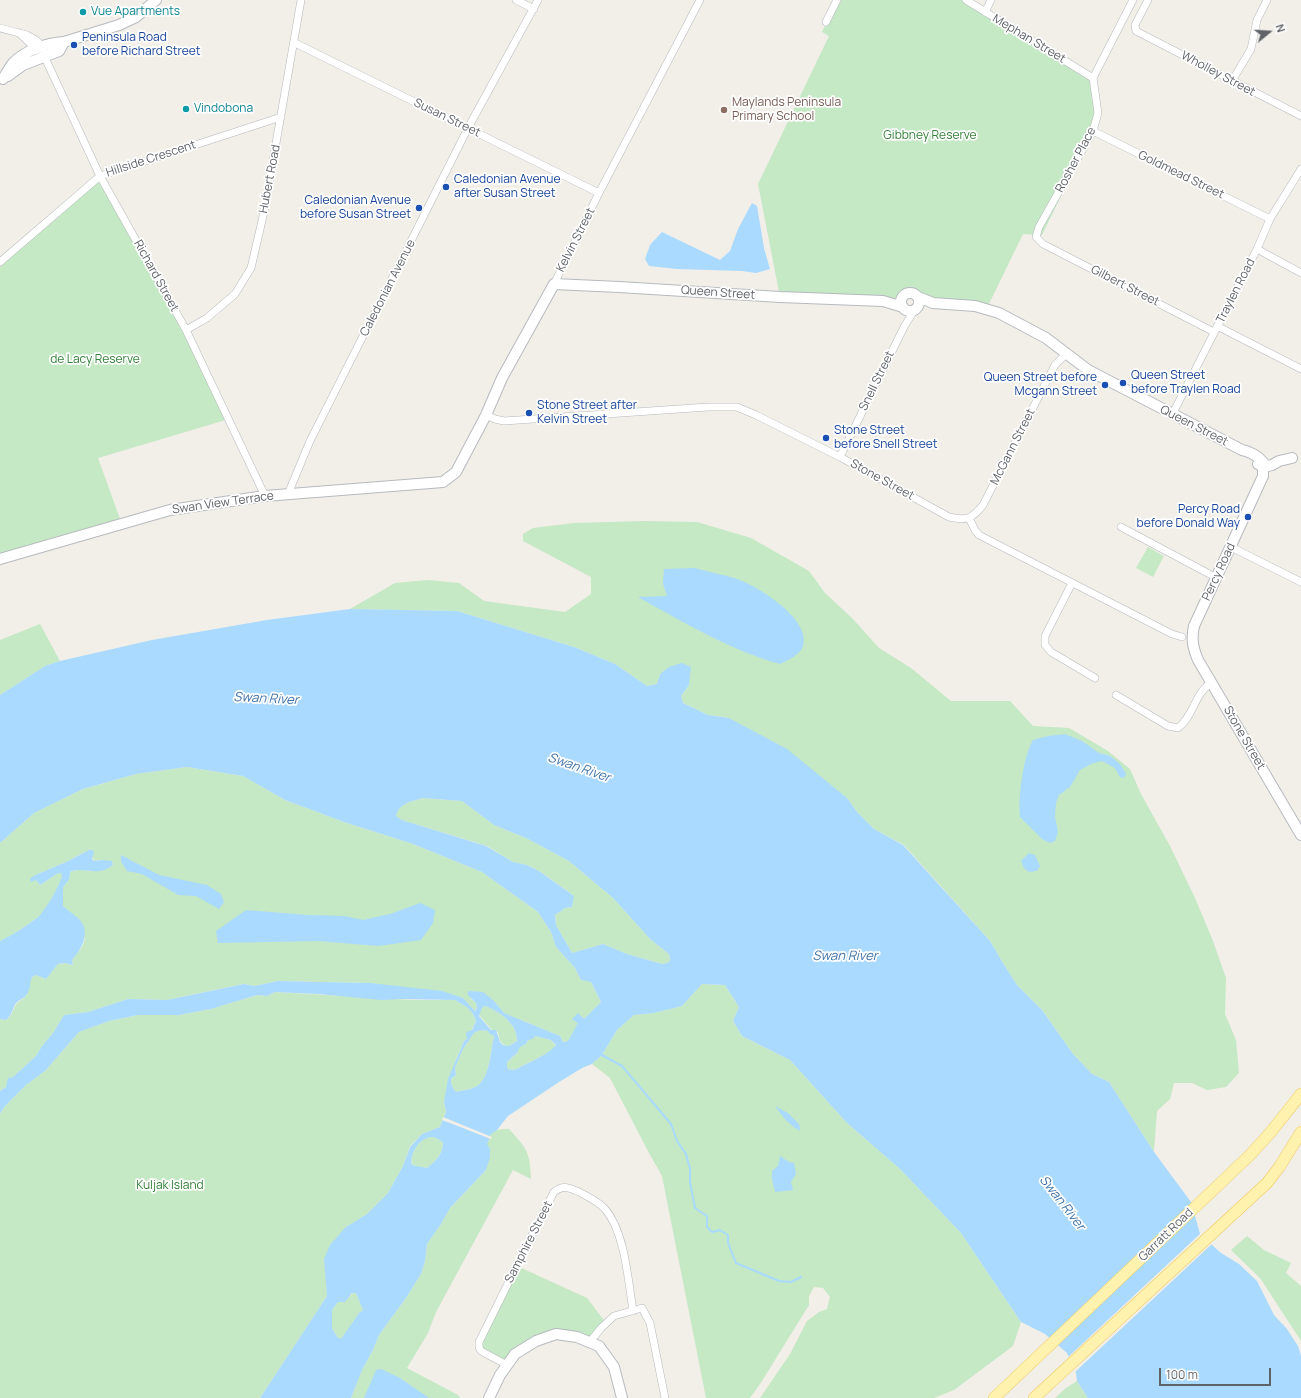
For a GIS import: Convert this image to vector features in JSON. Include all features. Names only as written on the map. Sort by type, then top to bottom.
[{"type":"main road","name":"Garratt Road","points":[[994,1398],[1250,1155],[1270,1133],[1301,1094]]},
{"type":"main road","points":[[1034,1398],[1267,1183],[1280,1166],[1301,1132]]},
{"type":"street","name":"Hubert Road","points":[[186,330],[207,318],[235,294],[251,268],[264,212],[302,0]]},
{"type":"street","points":[[516,0],[534,9]]},
{"type":"street","name":"Caledonian Avenue","points":[[288,494],[310,442],[468,128],[538,0]]},
{"type":"street","name":"Kelvin Street","points":[[450,478],[456,472],[486,415],[502,378],[554,284],[599,193],[700,0]]},
{"type":"street","points":[[826,22],[837,0]]},
{"type":"street","name":"Mephan Street","points":[[966,0],[1093,78]]},
{"type":"street","points":[[985,12],[991,0]]},
{"type":"street","points":[[1093,78],[1133,0]]},
{"type":"street","name":"Wholley Street","points":[[1148,0],[1135,25],[1136,30],[1301,116]]},
{"type":"street","points":[[1232,81],[1251,49],[1257,20],[1267,0]]},
{"type":"street","points":[[2,81],[12,64],[20,57],[39,47],[56,42],[64,42],[119,25],[136,18],[153,1]]},
{"type":"street","points":[[0,28],[18,32],[39,47]]},
{"type":"street","points":[[2,81],[23,65],[59,51],[64,42]]},
{"type":"street","name":"Susan Street","points":[[295,43],[599,193]]},
{"type":"street","name":"Richard Street","points":[[39,47],[100,176],[186,330],[264,496]]},
{"type":"street","name":"Rosher Place","points":[[1036,237],[1039,228],[1093,131],[1098,112],[1093,78]]},
{"type":"street","name":"Hillside Crescent","points":[[0,262],[100,176],[281,117]]},
{"type":"street","name":"Goldmead Street","points":[[1093,131],[1270,219]]},
{"type":"street","name":"Traylen Road","points":[[1172,414],[1257,249],[1270,219],[1301,169]]},
{"type":"street","name":"Gilbert Street","points":[[1036,237],[1043,244],[1301,369]]},
{"type":"street","points":[[1257,249],[1301,273]]},
{"type":"street","name":"Queen Street","points":[[554,284],[780,297],[883,301],[910,304],[934,303],[975,306],[999,313],[1046,338],[1088,370],[1242,450],[1244,454],[1263,465]]},
{"type":"street","name":"Snell Street","points":[[840,457],[904,327],[910,304]]},
{"type":"street","name":"McGann Street","points":[[969,518],[976,514],[983,505],[1055,365],[1066,354]]},
{"type":"street","name":"Stone Street","points":[[486,415],[504,421],[708,407],[737,407],[756,414],[840,457],[949,517],[959,520],[969,518]]},
{"type":"street","points":[[1263,465],[1272,465],[1279,461],[1297,460]]},
{"type":"street","name":"Percy Road","points":[[1187,638],[1217,578],[1263,476],[1263,465]]},
{"type":"street","name":"Swan View Terrace","points":[[0,559],[170,510],[264,496],[438,483],[450,478]]},
{"type":"street","points":[[969,518],[975,530],[980,535],[1172,634],[1187,638]]},
{"type":"street","points":[[1121,527],[1217,578]]},
{"type":"street","points":[[1231,547],[1301,582]]},
{"type":"street","points":[[1072,583],[1045,636],[1045,645],[1051,652],[1095,678]]},
{"type":"street","name":"Stone Street","points":[[1187,638],[1301,835]]},
{"type":"street","points":[[1116,695],[1168,726],[1178,728],[1185,723],[1201,692],[1212,683]]},
{"type":"street","name":"Samphire Street","points":[[507,1365],[482,1351],[479,1347],[479,1342],[535,1229],[554,1192],[558,1188],[569,1187],[596,1201],[611,1216],[620,1238],[633,1311]]},
{"type":"street","points":[[590,1342],[601,1328],[614,1316],[642,1308],[650,1323],[665,1398]]},
{"type":"street","points":[[489,1398],[500,1375],[515,1354],[536,1341],[556,1334],[577,1337],[599,1346],[614,1367],[622,1398]]},
{"type":"green space","name":"Gibbney Reserve","points":[[837,0],[966,0],[1093,78],[1098,113],[1093,131],[1042,235],[1023,234],[987,308],[919,303],[913,289],[903,297],[883,301],[780,297],[758,184],[829,36],[822,32]]},
{"type":"green space","name":"de Lacy Reserve","points":[[100,176],[186,330],[229,419],[98,458],[120,519],[0,554],[0,262]]},
{"type":"green space","points":[[644,521],[697,522],[751,538],[809,571],[825,593],[853,619],[879,648],[911,668],[951,701],[1010,701],[1033,726],[1069,728],[1108,751],[1130,769],[1141,794],[1170,846],[1195,898],[1213,941],[1226,978],[1225,1014],[1236,1040],[1239,1073],[1226,1087],[1207,1090],[1192,1083],[1174,1083],[1170,1099],[1157,1111],[1154,1152],[1109,1082],[1092,1074],[1073,1054],[1042,1010],[1017,985],[990,941],[904,845],[874,829],[857,812],[847,798],[729,718],[708,715],[683,703],[681,696],[689,685],[660,674],[657,684],[647,686],[615,664],[574,647],[457,611],[350,609],[395,583],[428,580],[459,583],[484,601],[565,612],[591,594],[591,577],[523,541],[523,534],[533,528],[574,523]]},
{"type":"green space","points":[[1148,547],[1164,556],[1153,577],[1136,568]]},
{"type":"green space","points":[[40,624],[60,661],[45,666],[0,695],[0,640]]},
{"type":"green space","points":[[187,767],[243,776],[285,800],[344,822],[413,844],[482,872],[538,912],[551,932],[556,947],[575,968],[581,980],[591,982],[601,1002],[584,1019],[578,1014],[573,1019],[579,1023],[568,1041],[563,1042],[560,1036],[504,1013],[494,1001],[470,998],[476,1003],[477,1008],[475,1011],[463,998],[370,983],[278,981],[254,986],[243,984],[167,1000],[128,999],[88,1012],[64,1015],[36,1056],[13,1077],[6,1087],[0,1091],[0,1019],[6,1020],[11,1015],[16,1004],[27,995],[32,977],[36,975],[46,979],[58,964],[65,963],[73,965],[72,960],[82,947],[85,939],[80,921],[63,906],[63,887],[69,880],[70,872],[76,870],[96,871],[113,865],[102,860],[94,861],[89,850],[33,876],[40,885],[58,873],[61,873],[63,876],[52,898],[38,917],[0,941],[0,843],[34,813],[83,789],[136,774]]},
{"type":"green space","points":[[423,798],[462,801],[494,825],[526,838],[569,861],[613,898],[651,940],[669,954],[670,961],[662,964],[627,954],[603,944],[572,953],[556,925],[555,915],[565,908],[572,907],[573,895],[539,871],[527,865],[513,862],[487,846],[402,820],[395,816],[397,811],[403,805]]},
{"type":"green space","points":[[702,984],[725,985],[739,1007],[733,1021],[742,1036],[790,1060],[847,1123],[900,1169],[961,1233],[1021,1322],[1013,1346],[954,1390],[934,1398],[760,1398],[790,1354],[807,1321],[819,1312],[827,1309],[830,1297],[823,1288],[814,1287],[809,1296],[809,1305],[750,1398],[706,1398],[662,1176],[610,1078],[592,1064],[602,1055],[617,1030],[634,1015],[654,1013],[682,1006]]},
{"type":"green space","name":"Kuljak Island","points":[[275,992],[413,1000],[455,1000],[468,1008],[476,1021],[467,1039],[464,1041],[456,1059],[444,1102],[446,1112],[440,1127],[422,1134],[410,1146],[403,1166],[388,1193],[367,1214],[346,1227],[326,1279],[327,1296],[260,1398],[0,1398],[0,1114],[5,1106],[26,1085],[45,1071],[79,1032],[109,1021],[138,1015],[179,1015],[211,1009],[257,995],[267,996]]},
{"type":"green space","points":[[485,1006],[496,1011],[507,1019],[514,1029],[517,1041],[509,1046],[504,1045],[501,1042],[498,1032],[492,1030],[479,1015],[482,1008]]},
{"type":"green space","points":[[480,1030],[488,1031],[494,1036],[485,1077],[477,1086],[456,1092],[451,1081],[451,1079],[456,1075],[455,1068],[463,1049],[474,1033]]},
{"type":"green space","points":[[535,1036],[551,1040],[556,1046],[544,1055],[517,1069],[511,1070],[507,1068],[507,1062],[517,1053],[519,1047],[526,1044],[528,1040]]},
{"type":"green space","points":[[509,1129],[524,1146],[530,1162],[531,1179],[513,1170],[436,1312],[428,1333],[407,1368],[458,1395],[460,1398],[351,1398],[362,1370],[379,1335],[406,1298],[421,1274],[425,1261],[427,1244],[450,1208],[486,1170],[486,1148],[489,1137],[496,1130]]},
{"type":"green space","points":[[429,1137],[434,1137],[443,1142],[442,1150],[438,1157],[427,1168],[412,1165],[411,1161],[413,1153],[420,1142]]},
{"type":"green space","points":[[1247,1236],[1264,1250],[1291,1263],[1286,1273],[1301,1286],[1301,1341],[1260,1278],[1231,1250]]},
{"type":"green space","points":[[517,1266],[587,1298],[606,1323],[590,1342],[577,1337],[536,1341],[507,1365],[481,1351],[479,1342]]},
{"type":"green space","points":[[353,1293],[356,1293],[363,1310],[359,1313],[341,1340],[337,1337],[332,1328],[332,1310],[338,1302],[347,1299]]},
{"type":"green space","points":[[1077,1381],[1088,1398],[1055,1398],[1066,1388]]},
{"type":"water","points":[[752,203],[757,206],[764,248],[770,269],[756,273],[742,271],[677,269],[649,266],[645,259],[650,245],[662,232],[720,260],[730,251],[738,229]]},
{"type":"water","points":[[695,568],[729,577],[755,587],[780,604],[791,614],[799,625],[803,636],[803,646],[799,652],[780,664],[761,658],[707,635],[638,597],[667,596],[663,584],[664,569]]},
{"type":"water","name":"Swan River","points":[[350,609],[457,611],[574,647],[615,664],[647,686],[657,684],[660,674],[669,667],[682,663],[691,667],[689,685],[681,696],[683,703],[708,715],[729,718],[787,749],[847,798],[857,812],[874,829],[903,845],[990,941],[1017,985],[1042,1010],[1073,1054],[1092,1074],[1109,1082],[1154,1152],[1191,1202],[1200,1234],[1221,1253],[1239,1264],[1257,1281],[1274,1315],[1287,1329],[1298,1346],[1301,1356],[1301,1398],[1088,1398],[1077,1381],[1076,1373],[1067,1353],[1045,1334],[1021,1322],[961,1233],[900,1169],[847,1123],[790,1060],[742,1036],[733,1021],[739,1007],[725,985],[702,984],[682,1006],[654,1013],[634,1015],[617,1030],[602,1055],[592,1064],[582,1068],[559,1082],[508,1116],[497,1130],[491,1134],[487,1144],[490,1149],[490,1157],[486,1170],[450,1208],[427,1244],[425,1261],[421,1274],[406,1298],[379,1335],[362,1370],[351,1398],[260,1398],[327,1296],[324,1259],[330,1245],[346,1227],[367,1214],[388,1193],[403,1166],[410,1147],[422,1134],[440,1127],[446,1112],[444,1102],[448,1079],[464,1041],[467,1039],[466,1033],[472,1030],[476,1021],[473,1014],[468,1008],[455,1000],[382,1000],[318,994],[275,992],[267,996],[257,995],[211,1009],[179,1015],[138,1015],[109,1021],[79,1032],[45,1071],[26,1085],[5,1106],[0,1114],[0,1091],[6,1087],[8,1078],[13,1077],[36,1056],[64,1015],[88,1012],[128,999],[167,1000],[244,984],[254,986],[278,981],[370,983],[442,991],[463,998],[475,1011],[477,1008],[476,1003],[467,994],[469,991],[483,992],[494,1001],[504,1013],[560,1036],[563,1042],[568,1041],[578,1023],[572,1019],[578,1013],[584,1019],[601,1002],[591,982],[581,980],[575,968],[556,947],[551,932],[538,912],[482,872],[413,844],[344,822],[285,800],[243,776],[187,767],[136,774],[83,789],[34,813],[0,843],[0,695],[45,666],[60,661],[152,640],[267,620]],"holes":[[[423,798],[462,801],[494,825],[526,838],[569,861],[613,898],[651,940],[669,954],[670,961],[662,964],[627,954],[603,944],[572,953],[556,925],[555,915],[565,908],[572,907],[574,896],[539,871],[527,865],[513,862],[486,846],[402,820],[396,816],[400,808],[410,802]],[[485,1006],[496,1011],[511,1024],[517,1041],[509,1046],[503,1045],[500,1042],[496,1030],[491,1030],[479,1016],[482,1008]],[[480,1030],[488,1031],[494,1036],[485,1077],[477,1086],[456,1092],[452,1086],[451,1079],[456,1075],[455,1068],[463,1049],[474,1033]],[[535,1036],[551,1040],[556,1045],[544,1055],[517,1069],[511,1070],[507,1068],[507,1062],[517,1053],[520,1047],[526,1044],[528,1040],[533,1039]],[[429,1137],[434,1137],[443,1142],[442,1150],[438,1157],[427,1168],[412,1165],[411,1161],[415,1149],[420,1142]],[[352,1293],[356,1293],[363,1310],[359,1313],[341,1339],[337,1337],[332,1328],[332,1310],[338,1302],[345,1302]]]},
{"type":"water","points":[[1065,734],[1082,741],[1099,753],[1110,756],[1120,764],[1126,774],[1124,778],[1120,777],[1115,768],[1102,761],[1091,764],[1080,770],[1070,787],[1059,795],[1056,803],[1055,817],[1058,832],[1055,841],[1050,843],[1042,839],[1020,817],[1022,777],[1026,757],[1033,740]]},
{"type":"water","points":[[89,850],[94,852],[92,859],[94,861],[112,861],[113,865],[100,871],[78,870],[70,872],[69,880],[63,887],[63,906],[80,920],[85,931],[84,942],[79,952],[72,960],[73,965],[65,963],[58,964],[46,979],[36,975],[32,977],[26,996],[16,1003],[11,1014],[6,1020],[0,1019],[0,941],[38,917],[52,898],[62,876],[61,873],[58,873],[40,885],[36,880],[31,882],[30,879],[33,876]]},
{"type":"water","points":[[1029,853],[1035,855],[1040,866],[1037,871],[1029,872],[1024,868],[1021,861]]},
{"type":"water","points":[[121,855],[159,875],[207,885],[221,894],[224,902],[219,909],[196,896],[178,895],[142,874],[127,871],[121,861]]},
{"type":"water","points":[[420,903],[435,910],[433,923],[421,940],[378,946],[318,941],[218,943],[216,931],[246,910],[307,915],[345,916],[363,920],[390,914]]},
{"type":"water","points":[[775,1106],[788,1113],[799,1124],[800,1131],[786,1120]]},
{"type":"water","points":[[780,1156],[789,1162],[794,1163],[796,1174],[791,1182],[793,1190],[775,1192],[772,1171],[778,1166]]},
{"type":"water","points":[[381,1369],[400,1378],[429,1398],[364,1398],[376,1370]]},
{"type":"pier","points":[[443,1117],[492,1137],[491,1139],[442,1120]]},
{"type":"pier","points":[[1202,1232],[1213,1243],[1074,1373],[1067,1358]]},
{"type":"waterway","points":[[602,1055],[622,1066],[671,1124],[677,1141],[686,1154],[690,1169],[690,1182],[695,1208],[707,1216],[707,1227],[712,1232],[720,1230],[728,1235],[728,1243],[736,1263],[779,1281],[791,1282],[801,1277]]},
{"type":"place","name":"Vue Apartments","points":[[83,12]]},
{"type":"place","name":"Peninsula Road before Richard Street","points":[[74,45]]},
{"type":"place","name":"Vindobona","points":[[186,109]]},
{"type":"place","name":"Maylands Peninsula Primary School","points":[[724,110]]},
{"type":"place","name":"Caledonian Avenue after Susan Street","points":[[446,187]]},
{"type":"place","name":"Caledonian Avenue before Susan Street","points":[[419,208]]},
{"type":"place","name":"Queen Street before Traylen Road","points":[[1123,383]]},
{"type":"place","name":"Queen Street before Mcgann Street","points":[[1105,385]]},
{"type":"place","name":"Stone Street after Kelvin Street","points":[[529,413]]},
{"type":"place","name":"Stone Street before Snell Street","points":[[826,438]]},
{"type":"place","name":"Percy Road before Donald Way","points":[[1248,517]]}]
